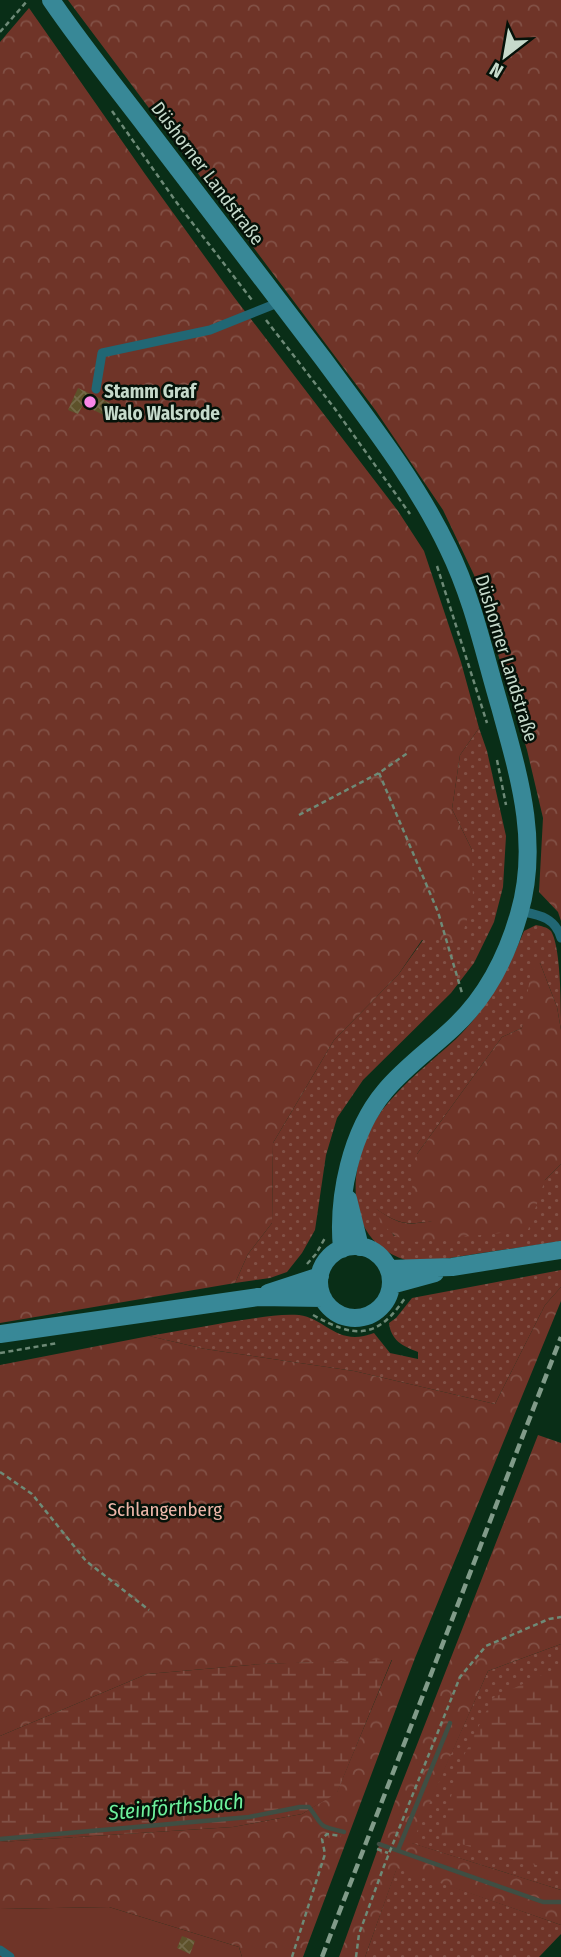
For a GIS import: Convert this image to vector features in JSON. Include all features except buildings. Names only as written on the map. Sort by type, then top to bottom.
[{"type":"street","name":"Düshorner Landstraße","points":[[51,0],[376,430],[433,518],[464,584],[474,613],[515,758],[526,808],[528,843],[526,878],[520,911],[501,963],[480,997],[458,1024],[393,1082],[375,1103],[358,1137],[350,1163],[341,1220],[351,1248]]},
{"type":"street","points":[[0,1334],[303,1290],[320,1276],[328,1259],[351,1248],[380,1256],[390,1277],[382,1306],[362,1318],[340,1314],[323,1298],[303,1290]]},
{"type":"street","points":[[390,1277],[561,1250]]},
{"type":"street","points":[[320,1276],[323,1298]]},
{"type":"lane","points":[[96,389],[102,353],[210,330],[280,302]]},
{"type":"lane","points":[[520,911],[545,916],[551,920],[561,938]]},
{"type":"lane","points":[[0,1950],[10,1957]]},
{"type":"path","points":[[0,32],[28,0]]},
{"type":"path","points":[[106,101],[177,203],[335,409],[416,523]]},
{"type":"path","points":[[435,558],[490,735]]},
{"type":"path","points":[[299,814],[379,773],[409,752]]},
{"type":"path","points":[[497,760],[508,812]]},
{"type":"path","points":[[379,773],[438,912],[463,995],[468,986]]},
{"type":"path","points":[[327,1231],[316,1254],[301,1272],[305,1310],[334,1326],[359,1331],[380,1325],[391,1318],[409,1295]]},
{"type":"path","points":[[0,1472],[32,1494],[86,1561],[149,1610]]},
{"type":"path","points":[[356,1957],[359,1934],[390,1849],[460,1677],[486,1646],[549,1619],[561,1617]]},
{"type":"path","points":[[292,1957],[325,1854],[322,1839],[327,1834],[341,1836]]},
{"type":"path","points":[[377,1849],[390,1849]]},
{"type":"green space","points":[[68,0],[561,0],[561,921],[558,912],[539,892],[543,818],[527,750],[474,575],[443,510],[376,411]]},
{"type":"green space","points":[[29,8],[234,297],[398,511],[424,551],[461,662],[479,728],[460,755],[452,809],[472,850],[473,899],[461,940],[422,940],[398,975],[334,1040],[273,1143],[272,1223],[248,1254],[235,1283],[0,1323],[0,42]]},
{"type":"green space","points":[[479,728],[487,751],[506,836],[503,887],[494,922],[474,963],[451,993],[363,1080],[337,1118],[326,1155],[315,1230],[302,1253],[287,1272],[270,1278],[235,1283],[248,1254],[272,1223],[273,1143],[334,1040],[398,975],[423,940],[472,850],[452,809],[460,755]]},
{"type":"green space","points":[[536,925],[551,931],[557,950],[561,1030],[557,1007],[540,963],[522,1028],[502,1037],[417,1154],[434,1221],[404,1223],[376,1209],[394,1236],[545,1180],[561,1164],[561,1241],[422,1262],[413,1262],[389,1253],[371,1238],[361,1219],[356,1198],[356,1174],[371,1129],[383,1109],[400,1090],[456,1039],[477,1015],[504,974],[524,931]]},
{"type":"green space","points":[[540,963],[557,1007],[561,1030],[561,1164],[545,1180],[528,1230],[414,1242],[395,1236],[381,1223],[375,1208],[402,1222],[432,1221],[415,1212],[412,1188],[417,1154],[502,1037],[522,1028],[531,971]]},
{"type":"green space","points":[[561,1270],[561,1287],[545,1305],[495,1404],[354,1371],[205,1349],[149,1336],[261,1317],[299,1315],[309,1317],[341,1335],[351,1337],[374,1333],[390,1353],[418,1359],[418,1352],[402,1345],[395,1338],[389,1323],[412,1298]]},
{"type":"green space","name":"Schlangenberg","points":[[561,1287],[561,1301],[415,1658],[303,1957],[242,1957],[239,1947],[109,1907],[0,1909],[0,1842],[233,1827],[302,1814],[337,1792],[392,1660],[262,1664],[147,1674],[0,1736],[0,1365],[149,1336],[205,1349],[354,1371],[495,1404],[545,1305]]},
{"type":"green space","points":[[538,1435],[561,1443],[561,1644],[488,1671],[412,1843],[561,1890],[561,1925],[397,1868],[365,1957],[339,1957],[395,1801]]},
{"type":"green space","points":[[561,1644],[561,1890],[411,1843],[488,1671]]},
{"type":"green space","points":[[392,1659],[337,1793],[302,1814],[233,1827],[0,1842],[0,1736],[147,1674],[261,1664]]},
{"type":"green space","points":[[561,1666],[561,1871],[494,1855],[441,1837],[459,1765],[493,1698]]},
{"type":"green space","points":[[397,1867],[561,1925],[561,1934],[539,1957],[365,1957]]},
{"type":"green space","points":[[109,1907],[239,1947],[242,1957],[0,1957],[0,1909]]},
{"type":"waterway","points":[[398,1850],[450,1723]]},
{"type":"waterway","name":"Steinförthsbach","points":[[0,1839],[249,1817],[300,1807],[309,1807],[325,1827],[344,1832]]},
{"type":"waterway","name":"Steinförthsbach","points":[[379,1844],[543,1902],[561,1902]]},
{"type":"railway","points":[[322,1957],[561,1337]]},
{"type":"place","name":"Stamm Graf Walo Walsrode","points":[[90,402]]}]
